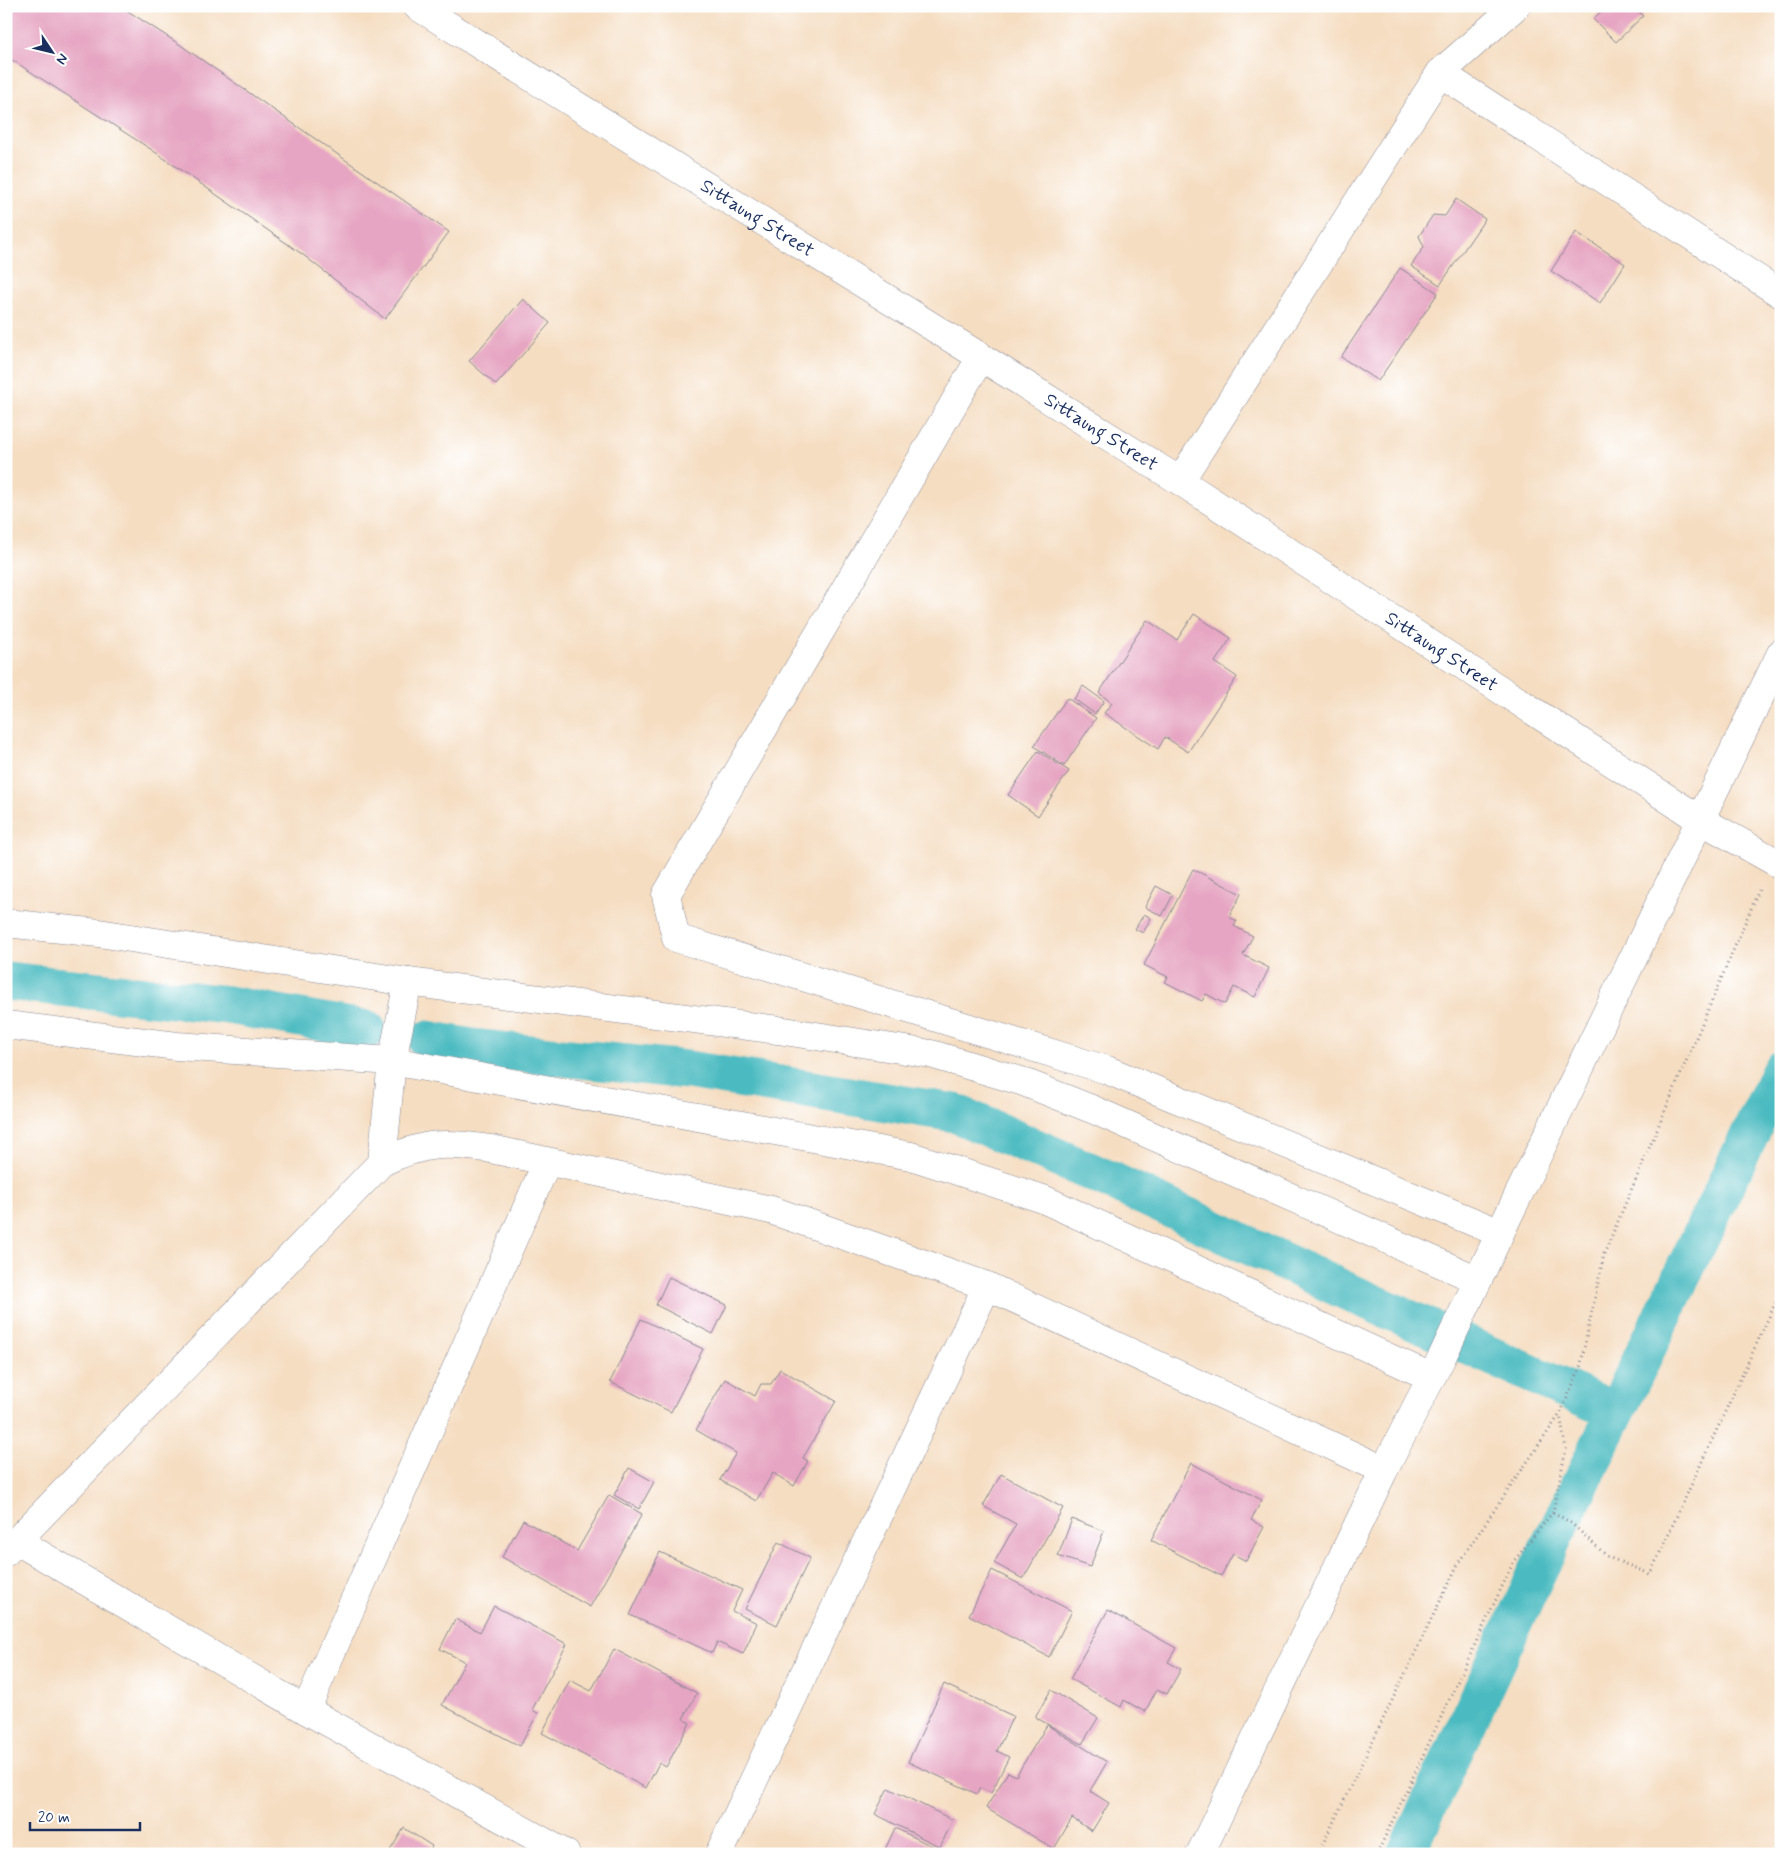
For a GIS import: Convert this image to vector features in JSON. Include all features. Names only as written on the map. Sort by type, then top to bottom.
[{"type":"street","name":"Sittaung Street","points":[[417,6],[1180,481],[1699,819],[1777,863]]},
{"type":"street","points":[[1180,481],[1440,73],[1516,6]]},
{"type":"street","points":[[1440,73],[1781,294]]},
{"type":"street","points":[[980,357],[666,895],[676,938],[1108,1070],[1500,1232]]},
{"type":"street","points":[[1200,1854],[1384,1470],[1464,1311],[1500,1232],[1781,653]]},
{"type":"street","points":[[6,923],[99,933],[408,982],[778,1030],[931,1054],[1020,1081],[1094,1110],[1478,1280]]},
{"type":"street","points":[[382,1162],[392,1061],[408,982]]},
{"type":"street","points":[[6,1025],[177,1046],[392,1061],[911,1156],[1042,1199],[1436,1367]]},
{"type":"street","points":[[566,1854],[11,1546],[382,1162],[406,1151],[430,1145],[464,1145],[771,1210],[987,1286],[1384,1470]]},
{"type":"street","points":[[306,1710],[547,1162]]},
{"type":"street","points":[[719,1854],[987,1286]]},
{"type":"path","points":[[1318,1854],[1459,1562],[1560,1414],[1580,1368],[1604,1254],[1750,911],[1777,863]]},
{"type":"path","points":[[1553,1512],[1571,1523],[1608,1557],[1650,1574],[1781,1291]]},
{"type":"path","points":[[1377,1854],[1514,1561],[1553,1512],[1566,1449],[1560,1414]]},
{"type":"building","points":[[6,6],[120,6],[179,44],[449,232],[385,319],[302,254],[152,150],[6,56]]},
{"type":"building","points":[[1607,6],[1634,6],[1643,16],[1616,42],[1593,19]]},
{"type":"building","points":[[1456,199],[1485,219],[1440,285],[1411,266],[1424,247],[1419,236],[1433,215],[1445,216]]},
{"type":"building","points":[[1576,232],[1625,264],[1600,303],[1551,271]]},
{"type":"building","points":[[1400,268],[1438,293],[1378,381],[1341,357]]},
{"type":"building","points":[[523,299],[550,323],[496,385],[469,361]]},
{"type":"building","points":[[1194,614],[1231,638],[1215,662],[1237,677],[1188,752],[1165,737],[1158,749],[1104,713],[1112,703],[1099,693],[1147,620],[1177,640]]},
{"type":"building","points":[[1083,686],[1104,701],[1095,714],[1074,699]]},
{"type":"building","points":[[1067,698],[1096,718],[1064,766],[1034,746]]},
{"type":"building","points":[[1038,751],[1069,771],[1038,816],[1008,795]]},
{"type":"building","points":[[1193,869],[1241,894],[1229,917],[1237,921],[1234,926],[1253,936],[1243,955],[1269,968],[1255,997],[1234,987],[1225,1004],[1206,994],[1202,1001],[1165,982],[1168,977],[1144,965]]},
{"type":"building","points":[[1156,886],[1173,895],[1162,916],[1145,907]]},
{"type":"building","points":[[1144,914],[1151,918],[1143,933],[1135,929]]},
{"type":"building","points":[[669,1277],[727,1305],[713,1334],[656,1305]]},
{"type":"building","points":[[641,1319],[703,1349],[671,1412],[610,1382]]},
{"type":"building","points":[[780,1369],[836,1401],[803,1458],[808,1461],[794,1486],[773,1473],[756,1501],[720,1480],[736,1453],[696,1430],[725,1379],[755,1396],[761,1384],[771,1384]]},
{"type":"building","points":[[1191,1463],[1262,1500],[1251,1520],[1264,1527],[1246,1561],[1233,1554],[1221,1576],[1151,1540]]},
{"type":"building","points":[[629,1468],[654,1482],[639,1509],[614,1495]]},
{"type":"building","points":[[1001,1474],[1063,1508],[1023,1579],[994,1563],[1016,1524],[983,1506]]},
{"type":"building","points":[[609,1495],[642,1514],[590,1607],[502,1557],[523,1520],[577,1551]]},
{"type":"building","points":[[1072,1519],[1104,1531],[1090,1567],[1058,1556]]},
{"type":"building","points":[[778,1542],[810,1558],[777,1625],[745,1609]]},
{"type":"building","points":[[660,1552],[742,1590],[732,1611],[757,1623],[743,1654],[717,1642],[712,1653],[630,1615]]},
{"type":"building","points":[[992,1570],[1072,1611],[1049,1657],[969,1615]]},
{"type":"building","points":[[494,1606],[567,1644],[532,1710],[538,1713],[520,1746],[442,1705],[465,1662],[440,1649],[455,1619],[480,1632]]},
{"type":"building","points":[[1108,1610],[1176,1648],[1168,1662],[1181,1669],[1167,1694],[1157,1689],[1145,1712],[1124,1700],[1121,1707],[1070,1679]]},
{"type":"building","points":[[614,1649],[697,1693],[683,1719],[690,1723],[666,1767],[659,1763],[646,1788],[542,1733],[570,1680],[591,1691]]},
{"type":"building","points":[[944,1684],[1013,1716],[997,1751],[1009,1757],[991,1793],[980,1788],[977,1794],[908,1762]]},
{"type":"building","points":[[1051,1690],[1098,1718],[1082,1744],[1035,1717]]},
{"type":"building","points":[[1047,1725],[1107,1762],[1090,1791],[1109,1803],[1092,1831],[1072,1818],[1054,1849],[986,1808],[1008,1772],[1016,1776]]},
{"type":"building","points":[[888,1788],[953,1820],[940,1847],[875,1814]]},
{"type":"building","points":[[404,1828],[432,1846],[428,1854],[388,1854]]},
{"type":"building","points":[[895,1828],[948,1854],[883,1854]]},
{"type":"waterway","points":[[6,981],[228,1005],[367,1030]]},
{"type":"waterway","points":[[427,1040],[472,1048],[688,1070],[955,1113],[1107,1179],[1342,1289],[1616,1412]]},
{"type":"waterway","points":[[1406,1854],[1552,1541],[1781,1070]]}]
